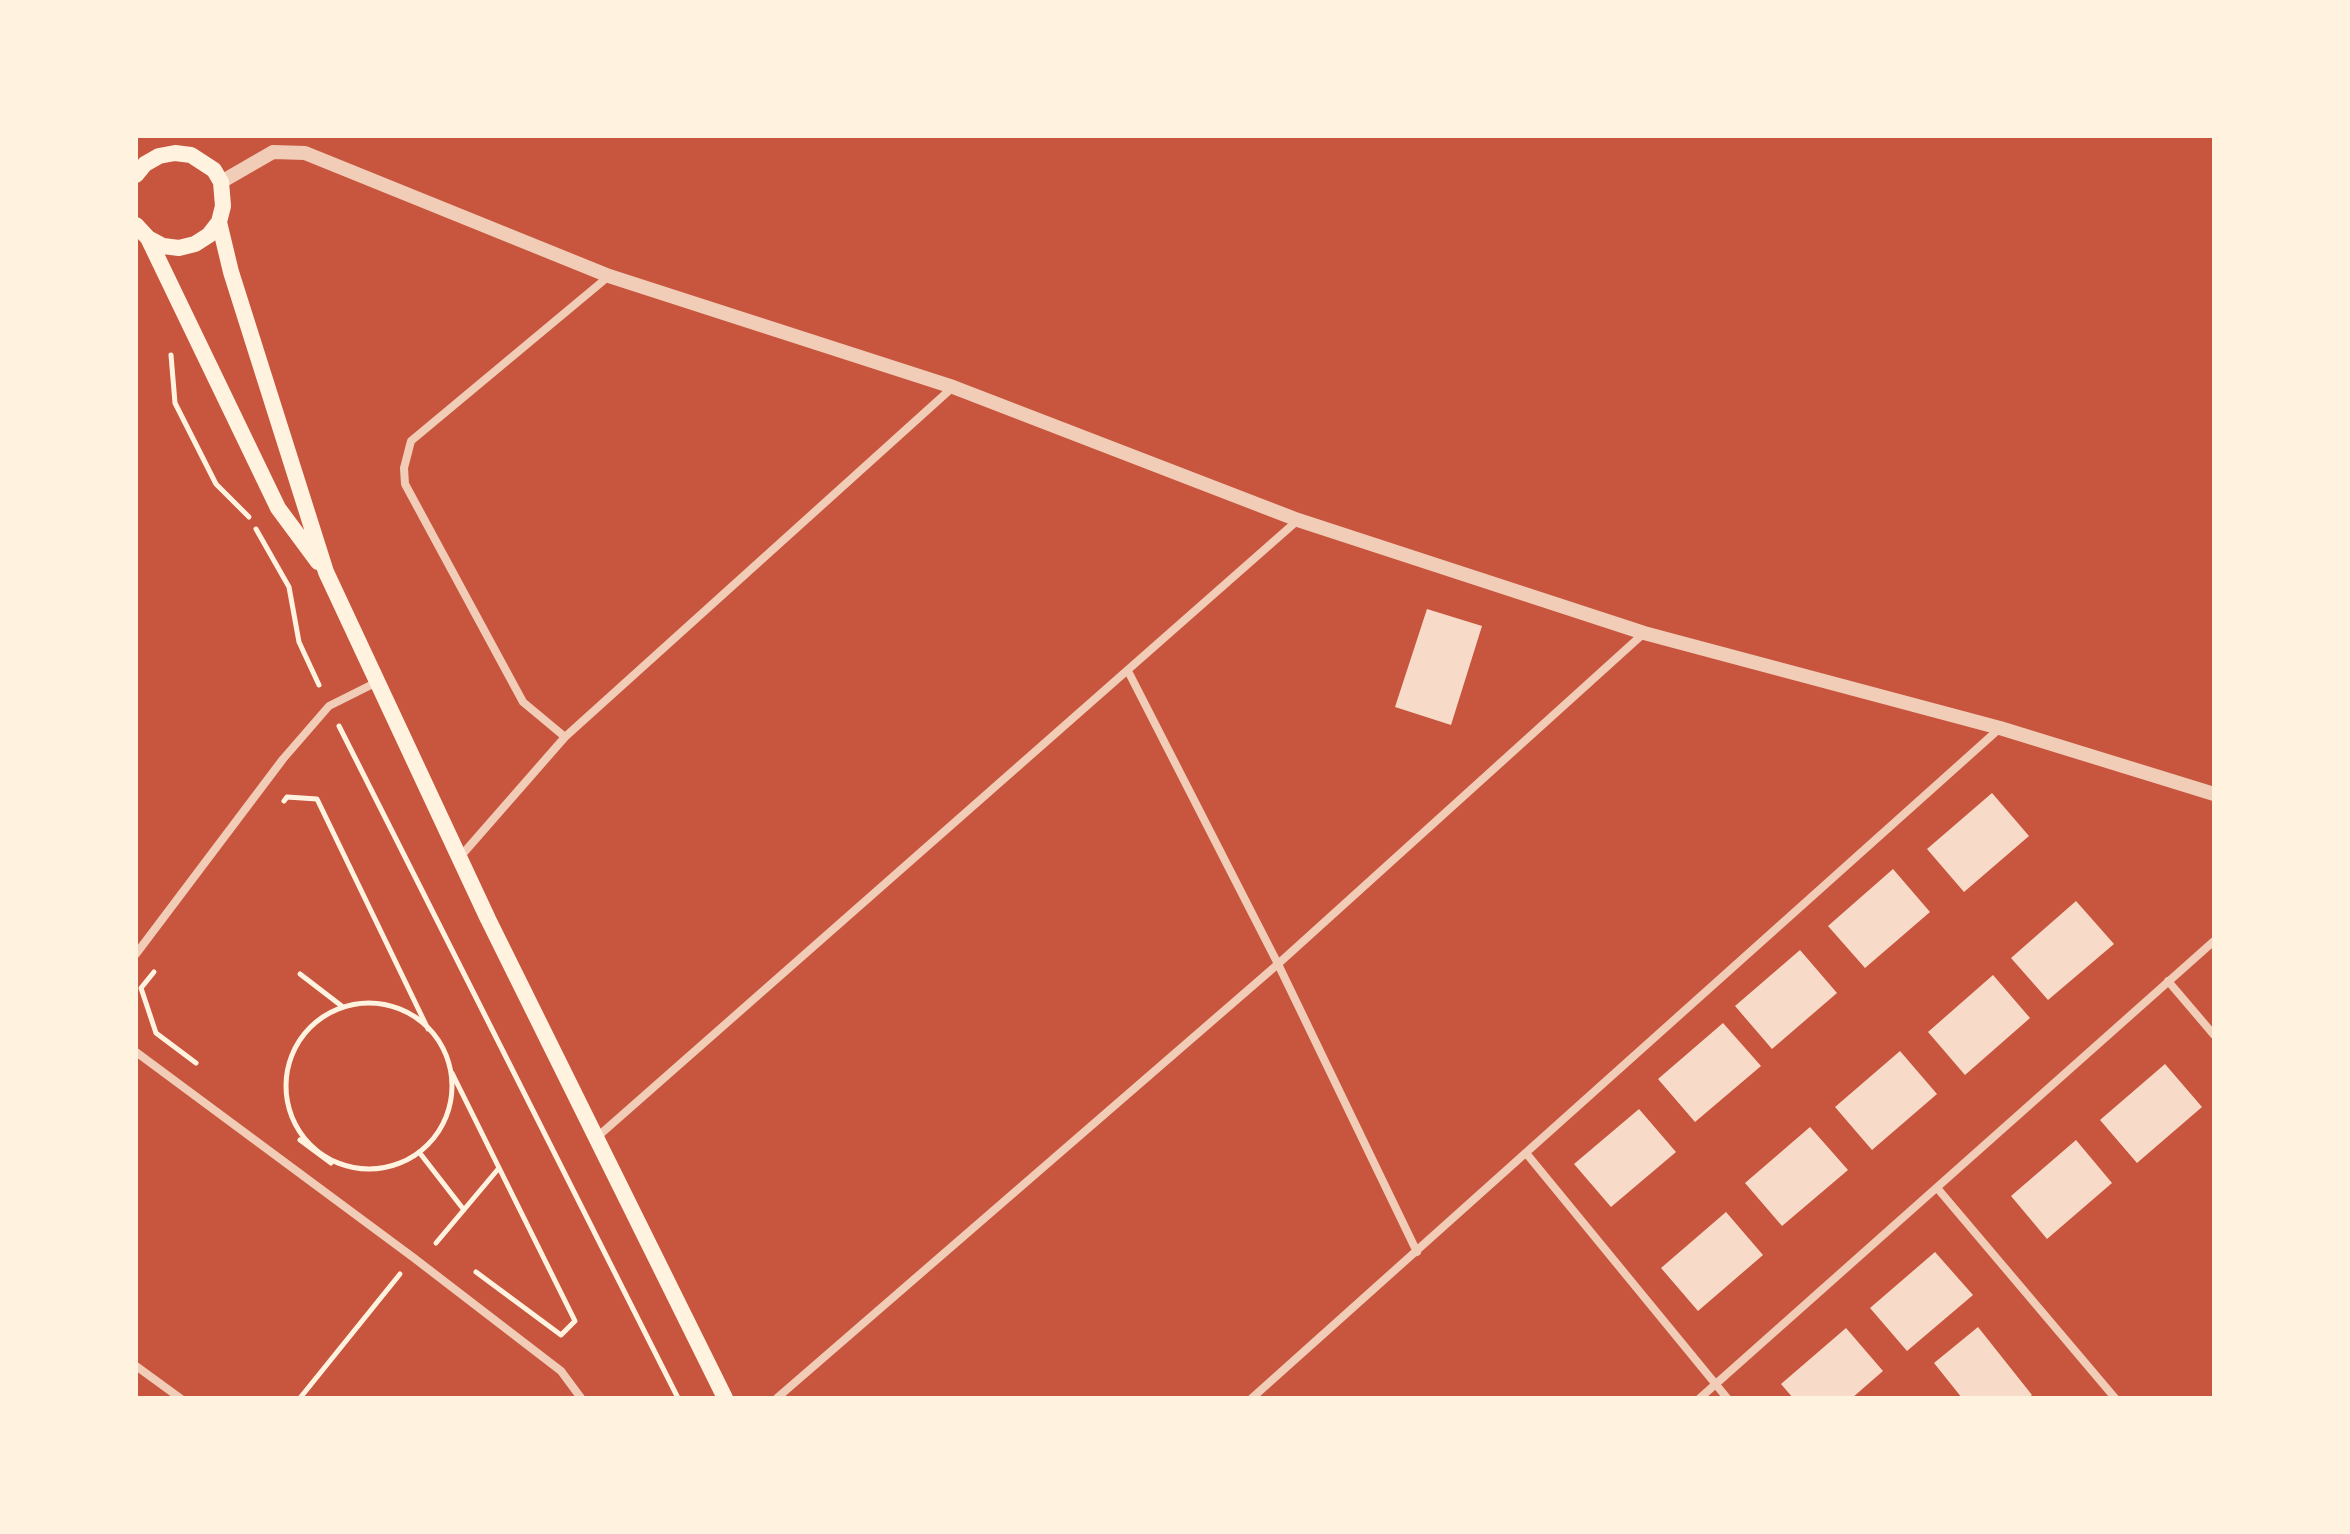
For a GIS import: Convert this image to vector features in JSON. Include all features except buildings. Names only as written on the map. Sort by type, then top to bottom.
[{"type":"main road","points":[[180,136],[185,155]]},
{"type":"main road","points":[[136,175],[145,164],[159,156],[185,155],[214,170],[221,182],[223,206],[219,222],[209,235],[187,246],[163,246],[140,232]]},
{"type":"main road","points":[[219,222],[231,272],[326,572],[488,919],[725,1398]]},
{"type":"main road","points":[[140,232],[278,508],[326,572]]},
{"type":"street","points":[[221,182],[273,152],[305,153],[609,276],[953,387],[1298,520],[1644,633],[2000,728],[2214,794]]},
{"type":"street","points":[[565,737],[523,702],[405,484],[404,468],[411,441],[609,276]]},
{"type":"street","points":[[460,857],[565,737],[953,387]]},
{"type":"street","points":[[595,1139],[1298,520]]},
{"type":"street","points":[[777,1398],[1278,964],[1644,633]]},
{"type":"street","points":[[1128,671],[1278,964],[1417,1252]]},
{"type":"street","points":[[136,954],[283,759],[329,706],[377,682]]},
{"type":"street","points":[[1252,1398],[2000,728]]},
{"type":"street","points":[[1700,1398],[2214,941]]},
{"type":"street","points":[[2168,981],[2214,1035]]},
{"type":"street","points":[[136,1052],[561,1371],[581,1398]]},
{"type":"street","points":[[1526,1153],[1727,1398]]},
{"type":"street","points":[[1938,1189],[2115,1398]]},
{"type":"street","points":[[136,1366],[180,1398]]},
{"type":"path","points":[[171,348],[175,403],[216,484],[248,515],[289,587],[299,642],[329,706],[678,1398]]},
{"type":"path","points":[[278,809],[287,797],[317,799],[428,1029]]},
{"type":"path","points":[[160,965],[141,988],[156,1033],[204,1069]]},
{"type":"path","points":[[300,974],[343,1008]]},
{"type":"path","points":[[452,1073],[451,1102],[442,1128],[419,1152],[399,1164],[371,1170],[343,1166],[318,1153],[293,1119],[288,1107],[285,1080],[292,1054],[305,1032],[326,1014],[351,1004],[377,1003],[404,1010],[428,1029],[443,1047],[452,1073],[575,1321],[561,1335],[474,1270]]},
{"type":"path","points":[[288,1132],[341,1172]]},
{"type":"path","points":[[419,1152],[464,1210]]},
{"type":"path","points":[[436,1243],[499,1168]]},
{"type":"path","points":[[424,1234],[449,1252]]},
{"type":"path","points":[[300,1398],[414,1258]]}]
